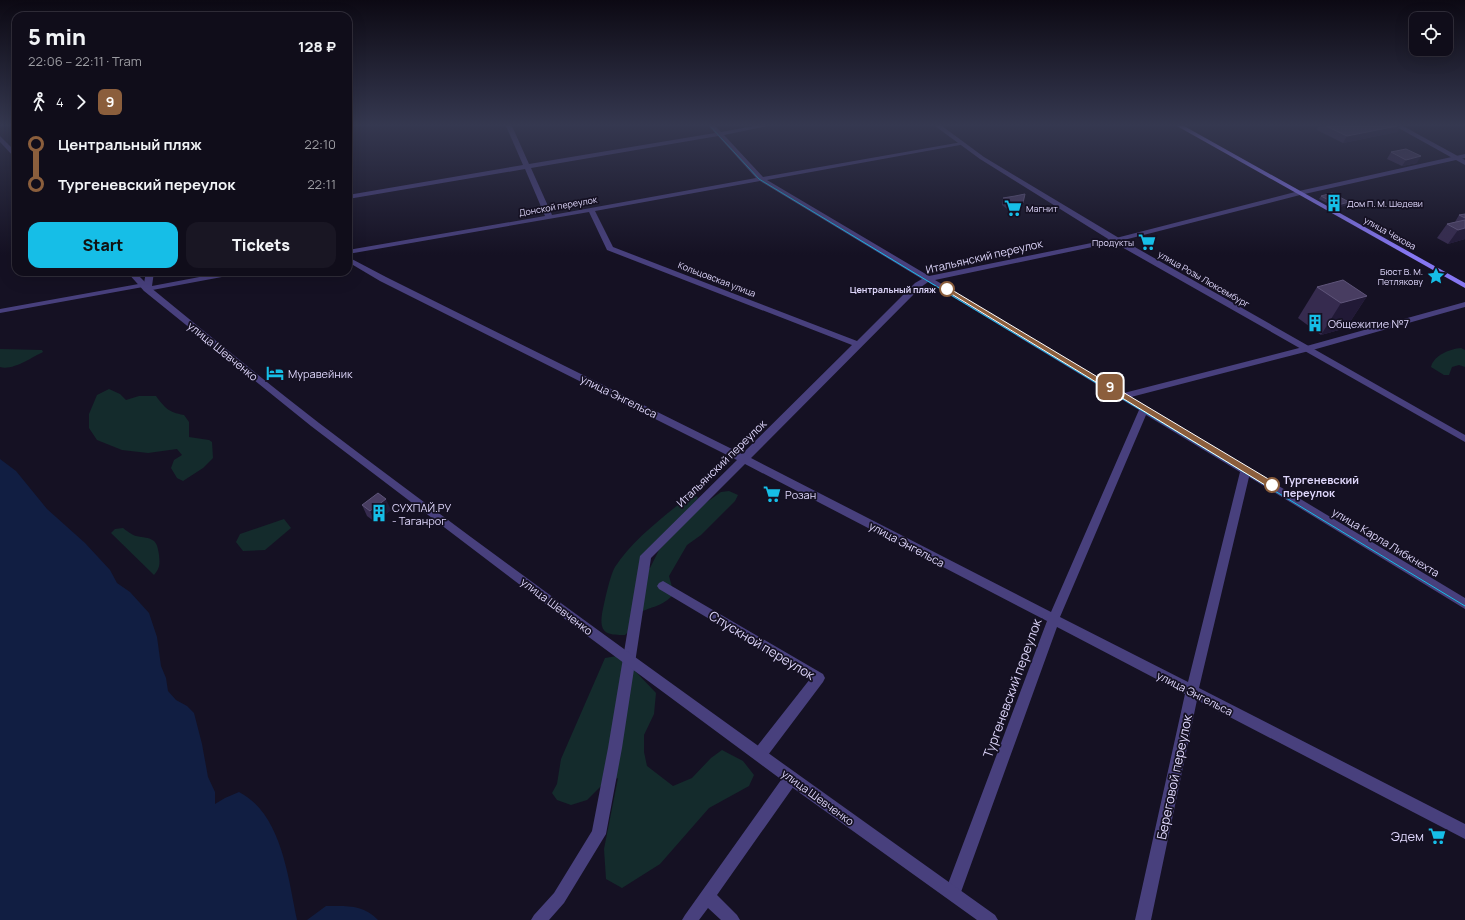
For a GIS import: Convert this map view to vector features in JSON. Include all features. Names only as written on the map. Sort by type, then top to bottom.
[{"type":"main road","name":"улица Чехова","points":[[1256,169],[1465,286]]},
{"type":"street","points":[[352,196],[509,169]]},
{"type":"street","points":[[527,169],[549,217]]},
{"type":"street","name":"улица Карла Либкнехта","points":[[751,169],[760,179],[1123,396],[1465,604]]},
{"type":"street","name":"Донской переулок","points":[[352,251],[816,169]]},
{"type":"street","name":"улица Розы Люксембург","points":[[1000,169],[1116,240],[1465,440]]},
{"type":"street","name":"Итальянский переулок","points":[[539,920],[559,898],[599,834],[646,556],[690,510],[744,459],[857,344],[918,285],[928,279],[1116,240],[1299,193],[1407,169]]},
{"type":"street","name":"Кольцовская улица","points":[[591,210],[610,248],[857,344]]},
{"type":"street","name":"улица Энгельса","points":[[352,261],[397,286],[744,459],[1465,832]]},
{"type":"street","name":"улица Шевченко","points":[[134,276],[145,287],[314,424],[597,636],[791,778],[953,892],[990,920]]},
{"type":"street","points":[[145,287],[149,276]]},
{"type":"street","points":[[0,311],[213,276]]},
{"type":"street","points":[[1123,396],[1306,349],[1465,304]]},
{"type":"street","name":"Тургеневский переулок","points":[[953,892],[1053,620],[1144,410]]},
{"type":"street","name":"Береговой переулок","points":[[1143,920],[1192,692],[1245,471]]},
{"type":"street","name":"Спускной переулок","points":[[663,586],[820,678],[760,754]]},
{"type":"street","points":[[690,920],[708,897],[791,778]]},
{"type":"street","points":[[708,897],[732,920]]},
{"type":"green space","points":[[1461,348],[1465,350],[1465,367],[1459,365],[1452,367],[1449,375],[1444,375],[1431,367],[1435,359],[1443,353]]},
{"type":"green space","points":[[0,349],[42,350],[43,352],[28,360],[5,368],[0,367]]},
{"type":"green space","points":[[109,389],[120,394],[126,400],[139,396],[156,396],[167,409],[184,415],[189,422],[189,437],[209,440],[212,442],[213,458],[203,468],[183,481],[177,478],[171,468],[174,460],[182,455],[177,449],[148,453],[122,450],[97,440],[89,428],[89,414],[97,395]]},
{"type":"green space","points":[[729,491],[738,495],[735,501],[701,535],[687,545],[669,576],[674,594],[662,604],[641,612],[639,622],[625,635],[614,635],[606,632],[603,629],[601,621],[603,609],[613,571],[623,556],[651,527],[693,493],[698,498],[652,553],[647,566],[650,568],[659,550],[700,507],[721,492]]},
{"type":"green space","points":[[284,519],[291,528],[265,550],[243,551],[236,542],[240,534]]},
{"type":"green space","points":[[123,528],[134,535],[152,540],[157,545],[159,563],[154,575],[111,533],[115,529]]},
{"type":"green space","points":[[617,656],[633,665],[636,672],[656,693],[654,714],[644,735],[644,752],[647,766],[673,786],[692,778],[711,758],[722,750],[743,761],[754,775],[749,786],[709,808],[660,864],[622,888],[606,879],[604,849],[618,778],[602,785],[587,800],[571,805],[557,800],[552,793],[557,784],[561,759],[605,658]]},
{"type":"water","points":[[0,459],[16,471],[47,509],[85,543],[110,570],[117,583],[130,592],[149,613],[157,637],[161,666],[166,678],[168,691],[176,700],[187,706],[194,713],[208,777],[215,792],[215,804],[239,792],[253,802],[265,815],[281,848],[297,920],[0,920]]},
{"type":"water","points":[[326,906],[354,907],[366,911],[378,920],[307,920]]},
{"type":"building","points":[[1332,193],[1349,202],[1338,205],[1321,196]]},
{"type":"building","points":[[1025,194],[1023,203],[1013,205],[1003,198],[1015,196]]},
{"type":"building","points":[[1465,214],[1465,218],[1459,215]]},
{"type":"building","points":[[1465,220],[1465,228],[1458,230],[1447,224]]},
{"type":"building","points":[[1343,280],[1367,296],[1341,303],[1317,287]]},
{"type":"building","points":[[378,493],[386,499],[370,511],[362,505]]},
{"type":"tram line","points":[[750,169],[759,179],[1465,606]]},
{"type":"tram line","name":"9","points":[[947,289],[1272,485]]},
{"type":"place","name":"Дом П. М. Шедеви","points":[[1334,203]]},
{"type":"place","name":"Магнит","points":[[1013,208]]},
{"type":"place","name":"Продукты","points":[[1147,242]]},
{"type":"place","name":"Бюст В. М. Петлякову","points":[[1436,276]]},
{"type":"place","name":"Центральный пляж","points":[[947,289]]},
{"type":"place","name":"Общежитие №7","points":[[1315,323]]},
{"type":"place","name":"Муравейник","points":[[275,373]]},
{"type":"place","name":"Тургеневский переулок","points":[[1272,485]]},
{"type":"place","name":"Розан","points":[[772,494]]},
{"type":"place","name":"СУХПАЙ.РУ - Таганрог","points":[[379,513]]},
{"type":"place","name":"Эдем","points":[[1437,836]]}]
